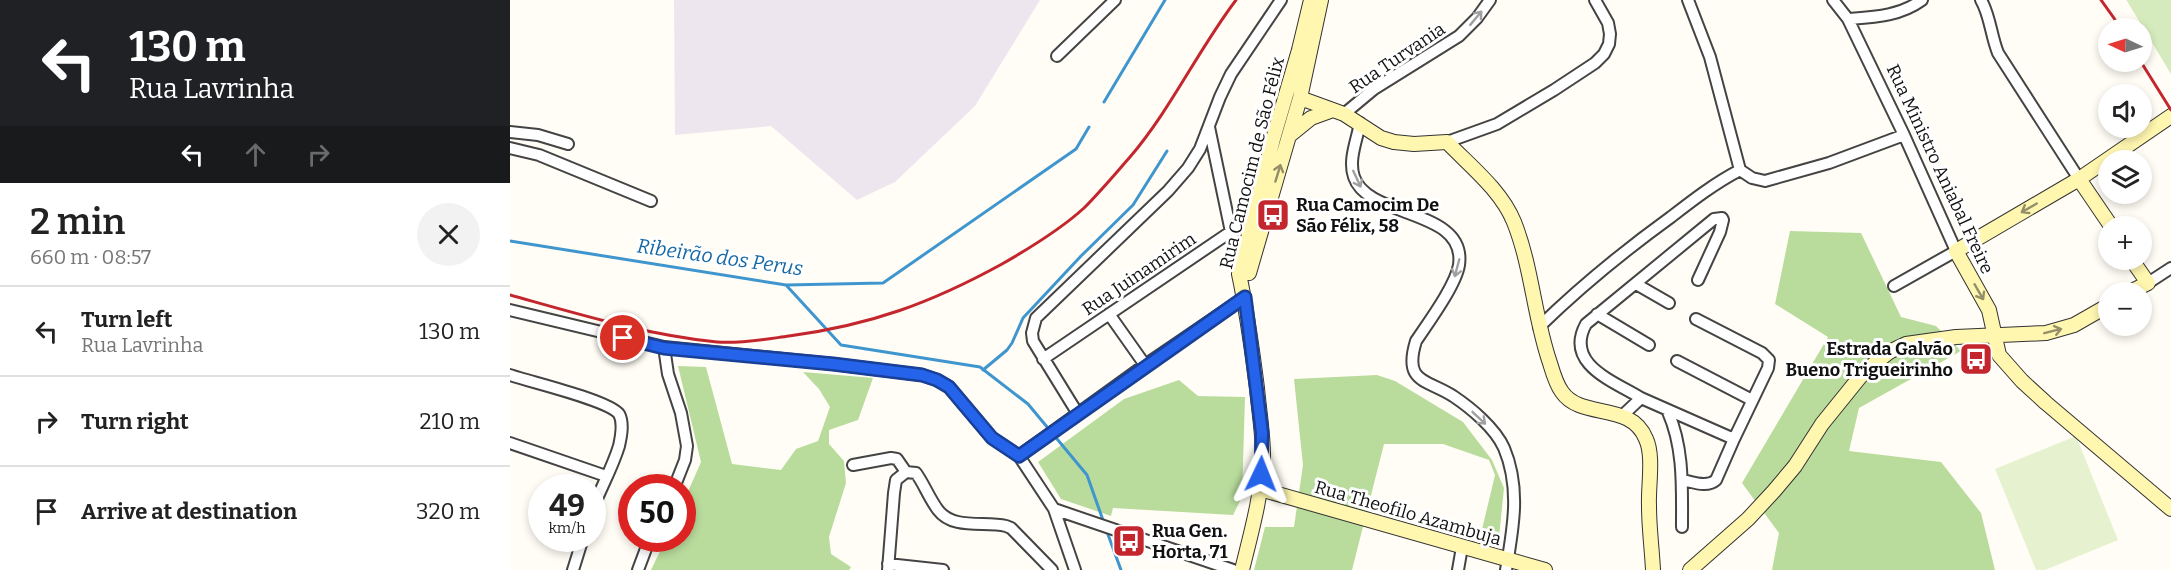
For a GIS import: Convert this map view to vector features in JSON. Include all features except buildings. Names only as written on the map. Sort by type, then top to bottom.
[{"type":"street","points":[[1057,56],[1115,0]]},
{"type":"street","points":[[1078,414],[1033,341],[1032,333],[1036,318],[1168,191],[1188,168],[1200,149],[1231,74],[1281,0]]},
{"type":"street","points":[[1305,50],[1311,0]]},
{"type":"street","points":[[1305,50],[1322,0]]},
{"type":"street","name":"Rua Turvania","points":[[1339,112],[1459,36],[1477,18],[1490,0]]},
{"type":"street","points":[[1300,98],[1339,112],[1381,138],[1394,142],[1414,144],[1447,142],[1497,124],[1595,63],[1604,54],[1609,44],[1610,34],[1608,22],[1595,0]]},
{"type":"street","points":[[1688,0],[1710,57],[1740,170],[1752,178],[1766,181],[1829,163],[1904,135]]},
{"type":"street","name":"Rua Ministro Aniabal Freire","points":[[1833,0],[1848,19],[1904,135],[1956,251],[1989,310],[1999,355],[2022,381],[2171,509]]},
{"type":"street","points":[[1848,19],[1896,14],[1913,7],[1922,0]]},
{"type":"street","points":[[1981,0],[1986,7],[1991,36],[1998,53],[2104,216]]},
{"type":"street","name":"Rua Camocim de São Félix","points":[[1244,293],[1300,98],[1305,50]]},
{"type":"street","name":"Rua Camocim de São Félix","points":[[1244,293],[1239,274],[1254,216],[1305,50]]},
{"type":"street","points":[[1290,135],[1311,118],[1339,112]]},
{"type":"street","points":[[1894,286],[2079,179],[2171,116]]},
{"type":"street","points":[[1360,123],[1352,159],[1352,169],[1358,184],[1373,198],[1431,222],[1444,230],[1453,239],[1457,248],[1459,257],[1456,274],[1416,341],[1413,364],[1420,380],[1452,396],[1479,417],[1503,447],[1514,486],[1514,507],[1507,565]]},
{"type":"street","points":[[1209,127],[1239,274]]},
{"type":"street","points":[[510,132],[538,135],[568,144]]},
{"type":"street","points":[[1447,142],[1497,194],[1514,221],[1525,258],[1539,327],[1556,381],[1563,394],[1573,402],[1600,411],[1623,415],[1639,427],[1645,436],[1649,448],[1649,507],[1653,570]]},
{"type":"street","points":[[510,148],[538,155],[651,201]]},
{"type":"street","points":[[1539,327],[1577,290],[1621,254],[1721,180],[1740,170]]},
{"type":"street","name":"Rua Juinamirim","points":[[1043,359],[1254,216]]},
{"type":"street","points":[[1698,280],[1720,232],[1722,218],[1714,219],[1597,314],[1586,324],[1581,333],[1580,344],[1586,362],[1592,369],[1668,412],[1734,439]]},
{"type":"street","points":[[2150,282],[2171,268]]},
{"type":"street","points":[[1636,284],[1669,303]]},
{"type":"street","points":[[1019,456],[1244,293],[1262,433],[1260,489],[1242,570]]},
{"type":"street","points":[[510,310],[664,348],[833,364],[922,375],[937,380],[949,387],[992,438],[1019,456],[1054,509],[1075,570]]},
{"type":"street","points":[[1690,570],[1748,519],[1774,491],[1796,466],[1822,424],[1850,389],[1864,372],[1888,351],[1906,344],[1956,337],[2033,334],[2059,330],[2074,325],[2098,311]]},
{"type":"street","points":[[1109,314],[1145,365]]},
{"type":"street","points":[[1597,314],[1649,345]]},
{"type":"street","points":[[1682,480],[1708,484],[1716,480],[1768,368],[1769,360],[1767,356],[1696,319]]},
{"type":"street","points":[[664,348],[668,374],[681,413],[687,446],[680,474]]},
{"type":"street","points":[[1677,361],[1752,400]]},
{"type":"street","points":[[510,375],[590,400],[618,413],[622,429],[619,444],[606,476]]},
{"type":"street","points":[[1623,415],[1641,398]]},
{"type":"street","points":[[1668,412],[1676,432],[1682,480],[1682,526]]},
{"type":"street","points":[[510,443],[600,474]]},
{"type":"street","points":[[853,465],[891,458],[897,459],[906,472]]},
{"type":"street","points":[[943,570],[888,567],[894,493],[897,480],[906,472],[916,473],[939,511],[948,519],[1011,528],[1052,570]]},
{"type":"street","name":"Rua Theofilo Azambuja","points":[[1260,489],[1462,547],[1507,565],[1545,570]]},
{"type":"street","points":[[1054,509],[1233,570]]},
{"type":"street","points":[[1458,570],[1462,547]]},
{"type":"street","points":[[573,570],[579,552]]},
{"type":"street","points":[[638,570],[645,552]]},
{"type":"shaded area","points":[[674,0],[1040,0],[975,106],[895,182],[857,200],[771,126],[675,135]]},
{"type":"green space","points":[[2171,0],[2171,74],[2152,42],[2152,18],[2137,18],[2127,1]]},
{"type":"green space","points":[[1790,231],[1861,233],[1901,317],[1936,326],[1961,351],[1859,408],[1849,451],[1941,462],[1981,513],[1995,570],[1772,570],[1779,533],[1742,483],[1828,337],[1775,304]]},
{"type":"green space","points":[[678,366],[706,367],[732,464],[781,470],[796,449],[818,441],[830,407],[819,389],[803,372],[873,378],[858,420],[829,430],[829,444],[844,461],[846,483],[829,537],[831,554],[851,567],[849,570],[651,570],[660,552],[696,552],[696,474],[701,462]]},
{"type":"green space","points":[[1377,375],[1395,381],[1463,422],[1492,460],[1504,488],[1498,547],[1479,542],[1495,475],[1489,460],[1443,444],[1384,444],[1352,570],[1254,570],[1265,527],[1294,527],[1303,465],[1294,379]]},
{"type":"green space","points":[[1179,380],[1198,396],[1245,397],[1242,497],[1233,515],[1113,508],[1111,516],[1061,499],[1038,462],[1124,399]]},
{"type":"green space","points":[[2076,436],[2118,540],[2045,570],[2036,570],[1995,469]]},
{"type":"waterway","name":"Ribeirão dos Perus","points":[[1104,102],[1165,0]]},
{"type":"waterway","name":"Ribeirão dos Perus","points":[[510,241],[786,285],[883,283],[1076,149],[1089,127]]},
{"type":"waterway","points":[[983,370],[1007,350],[1023,318],[1133,205],[1167,151]]},
{"type":"waterway","points":[[786,285],[841,345],[980,367],[1028,404],[1087,475],[1104,523]]},
{"type":"waterway","points":[[1106,529],[1121,570]]},
{"type":"railway","points":[[510,295],[639,329],[717,342],[744,342],[847,326],[925,301],[1013,258],[1055,231],[1084,208],[1145,139],[1236,0]]},
{"type":"railway","points":[[2101,0],[2114,18]]},
{"type":"railway","points":[[2147,72],[2171,110]]},
{"type":"place","name":"Rua Camocim De São Félix, 58","points":[[1273,215]]},
{"type":"place","name":"Estrada Galvão Bueno Trigueirinho","points":[[1976,359]]},
{"type":"place","name":"Rua Gen. Horta, 71","points":[[1129,541]]},
{"type":"route","points":[[623,338],[664,348],[922,375],[949,387],[982,429],[1019,456],[1145,365],[1245,297],[1262,433],[1261,474]]}]
